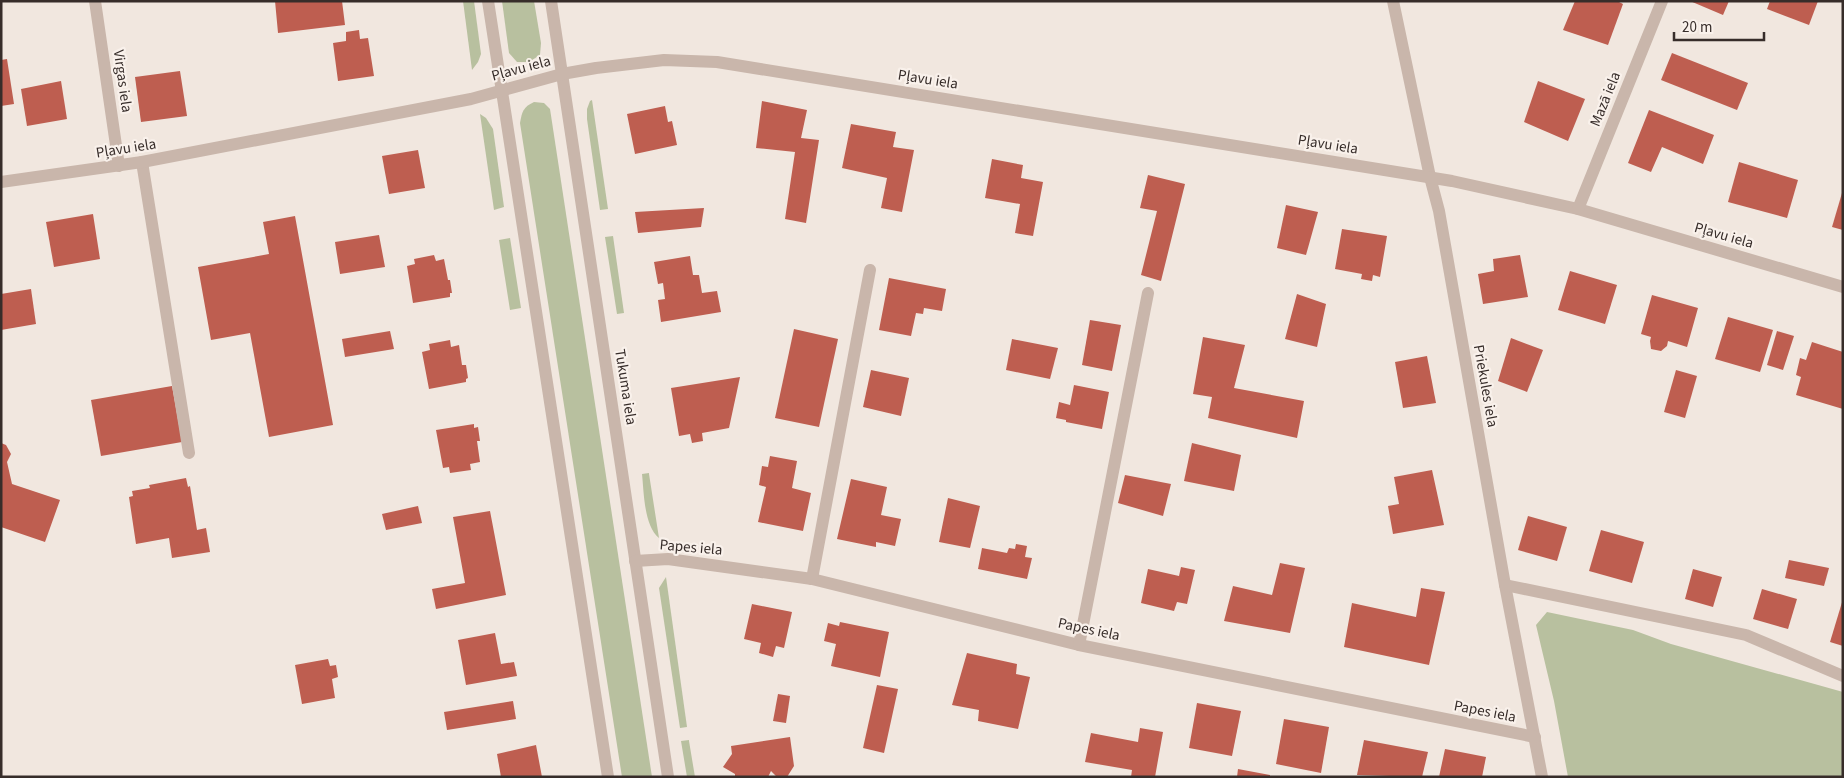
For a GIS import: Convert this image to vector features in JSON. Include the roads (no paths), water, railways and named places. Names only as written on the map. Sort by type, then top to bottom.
[{"type":"street","name":"Virgas iela","points":[[95,1],[119,166]]},
{"type":"street","points":[[488,1],[608,777]]},
{"type":"street","name":"Tukuma iela","points":[[551,1],[668,777]]},
{"type":"street","name":"Priekules iela","points":[[1393,1],[1430,177],[1439,211],[1505,586],[1542,777]]},
{"type":"street","name":"Mazā iela","points":[[1578,209],[1662,1]]},
{"type":"street","name":"Pļavu iela","points":[[1,182],[142,162],[471,99],[562,74],[596,68],[664,60],[717,62],[1430,177],[1578,209],[1843,287]]},
{"type":"street","points":[[142,162],[189,453]]},
{"type":"street","points":[[812,579],[870,270]]},
{"type":"street","points":[[1079,644],[1148,294]]},
{"type":"street","name":"Papes iela","points":[[635,561],[668,559],[812,579],[1079,644],[1535,737]]},
{"type":"street","points":[[1505,586],[1746,635],[1843,676]]}]
